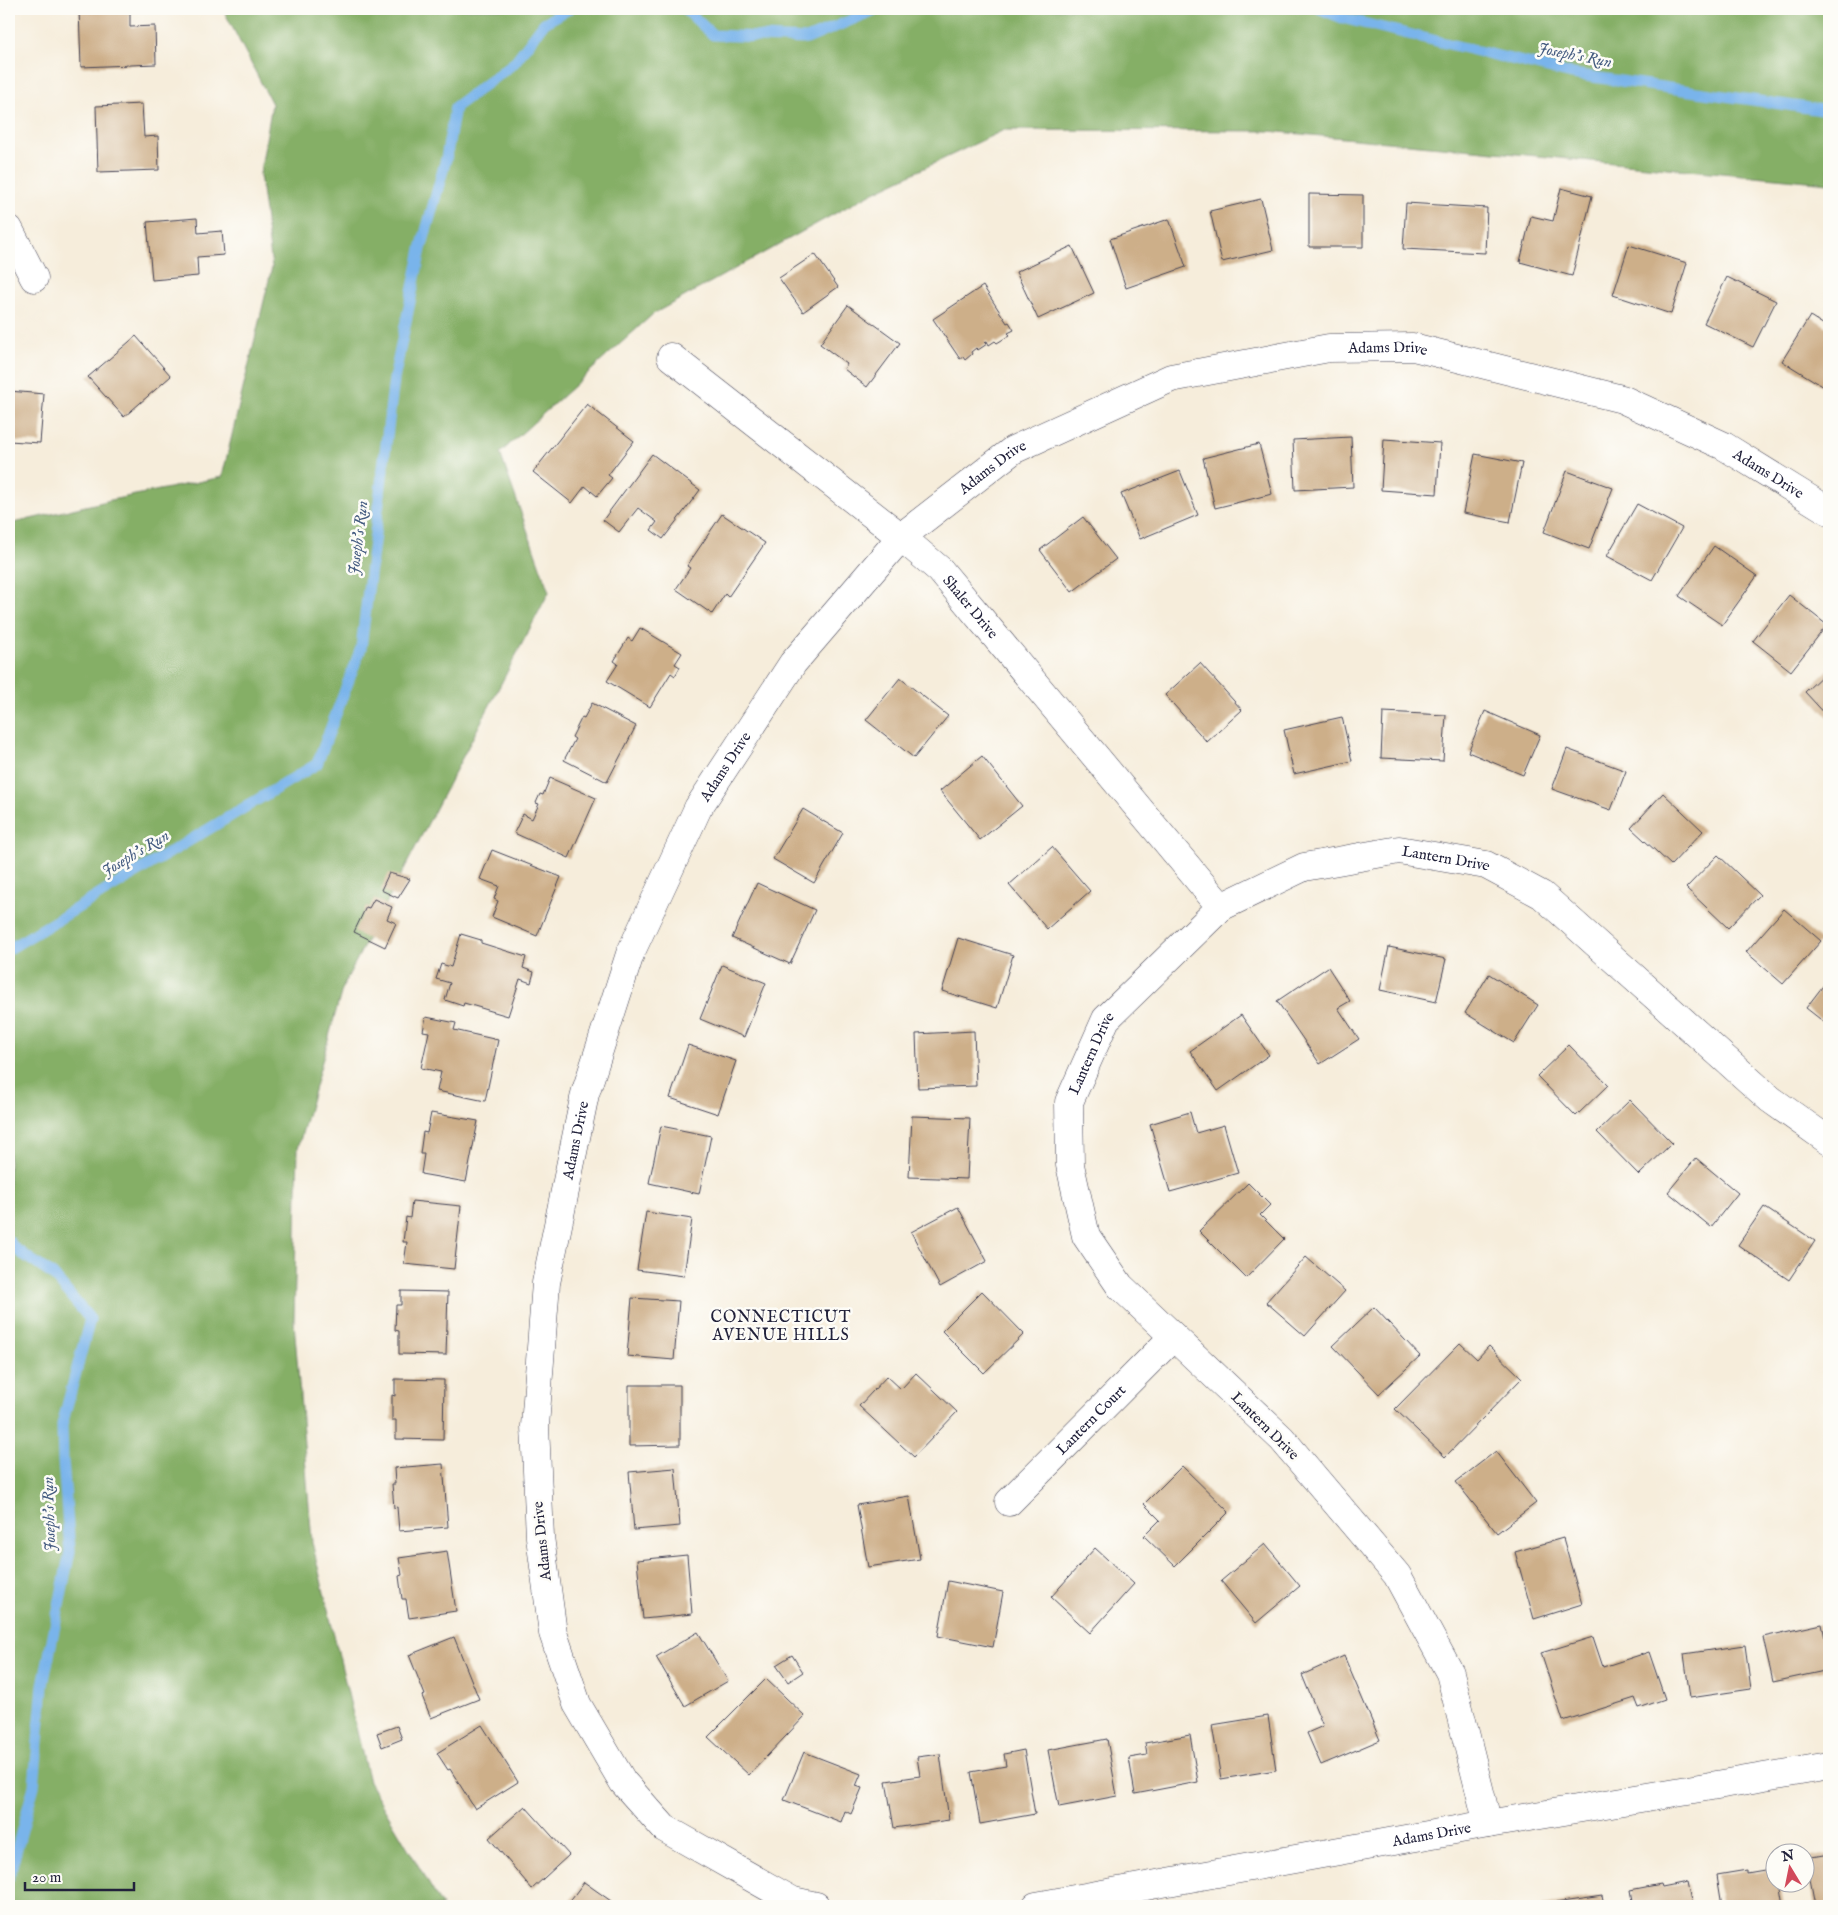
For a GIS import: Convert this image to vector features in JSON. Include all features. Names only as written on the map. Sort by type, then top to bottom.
[{"type":"street","points":[[9,229],[34,278]]},
{"type":"street","name":"Adams Drive","points":[[816,1906],[793,1901],[664,1828],[623,1782],[576,1704],[553,1633],[540,1537],[535,1426],[546,1283],[585,1094],[630,954],[698,808],[793,664],[901,537],[1013,450],[1171,378],[1329,348],[1412,347],[1622,399],[1724,446],[1829,511]]},
{"type":"street","name":"Shaler Drive","points":[[672,357],[901,537],[940,570],[1221,907]]},
{"type":"street","name":"Lantern Drive","points":[[1488,1824],[1450,1673],[1397,1575],[1282,1440],[1120,1286],[1086,1236],[1070,1165],[1070,1102],[1106,1019],[1221,907],[1304,867],[1399,850],[1486,866],[1542,895],[1770,1099],[1829,1141]]},
{"type":"street","name":"Lantern Court","points":[[1010,1502],[1173,1337]]},
{"type":"street","name":"Adams Drive","points":[[1036,1906],[1488,1824],[1829,1766]]},
{"type":"green space","points":[[223,9],[1829,9],[1829,183],[1268,131],[1004,130],[874,192],[653,314],[500,453],[549,592],[343,986],[298,1148],[294,1322],[312,1542],[369,1782],[442,1906],[9,1906],[9,524],[222,477],[272,267],[260,174],[272,104]]},
{"type":"building","points":[[79,9],[130,9],[130,27],[155,26],[156,64],[81,67]]},
{"type":"building","points":[[142,104],[144,137],[158,136],[159,170],[98,172],[96,106]]},
{"type":"building","points":[[1561,188],[1592,196],[1572,276],[1520,262],[1531,216],[1553,221]]},
{"type":"building","points":[[1309,194],[1363,195],[1363,247],[1309,247]]},
{"type":"building","points":[[1261,199],[1273,250],[1222,262],[1210,211]]},
{"type":"building","points":[[1406,203],[1487,208],[1485,253],[1403,249]]},
{"type":"building","points":[[197,218],[198,233],[222,231],[224,255],[197,257],[198,276],[152,280],[147,222]]},
{"type":"building","points":[[1169,219],[1186,267],[1126,288],[1110,239]]},
{"type":"building","points":[[1629,245],[1687,263],[1671,314],[1613,295]]},
{"type":"building","points":[[1072,246],[1094,293],[1038,319],[1016,272]]},
{"type":"building","points":[[815,254],[838,287],[803,312],[779,278]]},
{"type":"building","points":[[1727,277],[1776,301],[1753,347],[1704,323]]},
{"type":"building","points":[[983,286],[1007,323],[1009,322],[1014,330],[1008,333],[1010,335],[997,343],[995,341],[989,345],[987,341],[985,342],[987,344],[978,350],[976,348],[965,360],[963,357],[960,359],[933,319]]},
{"type":"building","points":[[848,305],[900,343],[867,387],[844,369],[847,364],[820,344]]},
{"type":"building","points":[[1810,316],[1829,328],[1829,390],[1782,361]]},
{"type":"building","points":[[136,336],[171,376],[124,417],[88,377]]},
{"type":"building","points":[[9,391],[44,394],[40,443],[9,441]]},
{"type":"building","points":[[587,404],[634,441],[608,475],[612,478],[597,496],[585,486],[572,503],[533,472]]},
{"type":"building","points":[[1351,437],[1353,487],[1295,490],[1293,440]]},
{"type":"building","points":[[1384,439],[1440,443],[1437,494],[1381,490]]},
{"type":"building","points":[[1259,444],[1272,494],[1215,508],[1203,458]]},
{"type":"building","points":[[652,454],[700,490],[663,539],[651,530],[657,522],[638,508],[619,532],[603,520]]},
{"type":"building","points":[[1475,454],[1522,463],[1510,522],[1463,513]]},
{"type":"building","points":[[1180,471],[1198,515],[1140,539],[1121,494]]},
{"type":"building","points":[[1567,471],[1613,488],[1589,549],[1544,532]]},
{"type":"building","points":[[1637,504],[1682,528],[1652,580],[1607,556]]},
{"type":"building","points":[[722,514],[765,543],[728,597],[725,594],[712,614],[676,589],[690,568],[687,566]]},
{"type":"building","points":[[1083,517],[1116,559],[1072,592],[1040,550]]},
{"type":"building","points":[[1714,546],[1757,576],[1722,625],[1679,596]]},
{"type":"building","points":[[1789,595],[1827,625],[1791,671],[1753,641]]},
{"type":"building","points":[[640,628],[682,653],[675,664],[680,667],[675,676],[671,673],[650,707],[607,681],[618,664],[614,661],[628,638],[632,641]]},
{"type":"building","points":[[1200,663],[1242,710],[1207,742],[1165,695]]},
{"type":"building","points":[[1829,669],[1829,718],[1805,692]]},
{"type":"building","points":[[900,678],[948,716],[914,758],[866,720]]},
{"type":"building","points":[[592,703],[636,726],[607,782],[564,760],[575,739],[572,737],[582,717],[584,718]]},
{"type":"building","points":[[1485,711],[1540,735],[1523,775],[1468,752]]},
{"type":"building","points":[[1383,712],[1446,715],[1443,761],[1381,758]]},
{"type":"building","points":[[1342,717],[1352,761],[1294,774],[1284,730]]},
{"type":"building","points":[[1567,749],[1626,771],[1611,810],[1552,789]]},
{"type":"building","points":[[982,756],[1022,806],[980,840],[940,791]]},
{"type":"building","points":[[550,778],[596,798],[569,858],[514,833],[523,814],[532,819],[539,804],[536,803],[540,794],[543,795]]},
{"type":"building","points":[[1663,793],[1703,831],[1671,865],[1631,828]]},
{"type":"building","points":[[803,809],[843,833],[814,883],[773,859]]},
{"type":"building","points":[[1052,847],[1090,891],[1047,929],[1009,885]]},
{"type":"building","points":[[492,850],[561,877],[537,936],[492,917],[498,901],[494,899],[499,886],[480,879]]},
{"type":"building","points":[[1718,855],[1760,895],[1728,928],[1686,888]]},
{"type":"building","points":[[389,873],[410,879],[398,898],[381,890]]},
{"type":"building","points":[[757,883],[815,910],[790,964],[732,938]]},
{"type":"building","points":[[374,899],[392,907],[387,919],[396,923],[385,947],[354,932],[366,907],[369,908]]},
{"type":"building","points":[[1784,909],[1821,941],[1783,984],[1746,952]]},
{"type":"building","points":[[461,934],[481,940],[481,943],[526,957],[523,968],[534,972],[531,983],[520,979],[508,1016],[464,1003],[463,1006],[445,1000],[450,983],[436,979],[441,964],[451,967]]},
{"type":"building","points":[[958,938],[1013,955],[997,1008],[942,991]]},
{"type":"building","points":[[1389,947],[1446,959],[1436,1002],[1380,990]]},
{"type":"building","points":[[722,965],[766,983],[744,1037],[700,1019]]},
{"type":"building","points":[[1328,967],[1350,1001],[1338,1008],[1359,1039],[1320,1064],[1277,1001]]},
{"type":"building","points":[[1489,974],[1538,1005],[1514,1043],[1465,1013]]},
{"type":"building","points":[[1829,978],[1829,1026],[1806,1008]]},
{"type":"building","points":[[1241,1015],[1269,1055],[1218,1091],[1190,1051]]},
{"type":"building","points":[[426,1017],[456,1023],[454,1030],[498,1040],[485,1101],[437,1091],[441,1072],[421,1068],[429,1032],[423,1031]]},
{"type":"building","points":[[974,1031],[976,1086],[918,1088],[916,1034]]},
{"type":"building","points":[[688,1045],[736,1061],[718,1114],[670,1098]]},
{"type":"building","points":[[1569,1045],[1608,1085],[1576,1116],[1537,1076]]},
{"type":"building","points":[[1630,1100],[1672,1143],[1639,1175],[1597,1132]]},
{"type":"building","points":[[1190,1112],[1196,1133],[1224,1125],[1238,1173],[1170,1192],[1150,1124]]},
{"type":"building","points":[[431,1113],[478,1121],[466,1182],[421,1174],[424,1154],[420,1154],[423,1132],[427,1133]]},
{"type":"building","points":[[912,1116],[970,1118],[967,1179],[909,1177]]},
{"type":"building","points":[[661,1126],[711,1136],[699,1194],[649,1183]]},
{"type":"building","points":[[1696,1158],[1738,1193],[1711,1227],[1668,1192]]},
{"type":"building","points":[[1248,1183],[1270,1205],[1260,1215],[1284,1239],[1246,1278],[1199,1231]]},
{"type":"building","points":[[412,1201],[461,1206],[454,1269],[404,1264],[407,1242],[403,1242],[406,1217],[410,1218]]},
{"type":"building","points":[[958,1207],[987,1261],[940,1287],[911,1232]]},
{"type":"building","points":[[1764,1207],[1815,1241],[1789,1280],[1738,1245]]},
{"type":"building","points":[[646,1212],[692,1219],[684,1276],[637,1270]]},
{"type":"building","points":[[1306,1257],[1345,1291],[1305,1336],[1266,1302]]},
{"type":"building","points":[[401,1291],[448,1292],[446,1355],[399,1354],[399,1331],[395,1330],[396,1305],[401,1305]]},
{"type":"building","points":[[982,1291],[1024,1334],[984,1373],[942,1331]]},
{"type":"building","points":[[632,1298],[679,1301],[674,1360],[627,1356]]},
{"type":"building","points":[[1374,1307],[1420,1356],[1379,1394],[1333,1346]]},
{"type":"building","points":[[1460,1343],[1477,1359],[1489,1346],[1522,1378],[1445,1457],[1395,1409]]},
{"type":"building","points":[[916,1373],[957,1412],[914,1457],[859,1406],[887,1376],[901,1389]]},
{"type":"building","points":[[395,1379],[444,1380],[443,1440],[396,1439],[396,1420],[392,1420],[392,1395],[395,1396]]},
{"type":"building","points":[[629,1385],[680,1385],[680,1445],[629,1446]]},
{"type":"building","points":[[1496,1451],[1536,1503],[1497,1533],[1456,1482]]},
{"type":"building","points":[[443,1464],[448,1527],[399,1531],[397,1507],[394,1508],[392,1484],[395,1484],[394,1468]]},
{"type":"building","points":[[1182,1466],[1229,1512],[1175,1566],[1144,1536],[1160,1520],[1144,1504]]},
{"type":"building","points":[[675,1468],[680,1526],[634,1530],[629,1472]]},
{"type":"building","points":[[909,1496],[920,1559],[868,1567],[857,1505]]},
{"type":"building","points":[[1563,1538],[1582,1604],[1534,1619],[1515,1552]]},
{"type":"building","points":[[1265,1544],[1300,1586],[1256,1623],[1221,1581]]},
{"type":"building","points":[[1095,1548],[1134,1584],[1090,1633],[1051,1597]]},
{"type":"building","points":[[447,1551],[456,1611],[409,1618],[406,1599],[402,1599],[399,1576],[402,1575],[399,1558]]},
{"type":"building","points":[[687,1555],[692,1614],[643,1619],[637,1560]]},
{"type":"building","points":[[948,1581],[1003,1592],[993,1647],[938,1636]]},
{"type":"building","points":[[1822,1624],[1829,1657],[1829,1670],[1773,1682],[1763,1637]]},
{"type":"building","points":[[698,1632],[728,1681],[685,1706],[656,1657]]},
{"type":"building","points":[[454,1637],[479,1699],[431,1718],[422,1696],[425,1695],[409,1655]]},
{"type":"building","points":[[1593,1637],[1603,1667],[1649,1652],[1665,1699],[1639,1708],[1635,1698],[1563,1721],[1541,1653]]},
{"type":"building","points":[[1745,1645],[1751,1689],[1690,1698],[1684,1654]]},
{"type":"building","points":[[792,1655],[803,1672],[788,1682],[776,1665]]},
{"type":"building","points":[[1344,1656],[1380,1740],[1321,1765],[1307,1733],[1323,1726],[1302,1675]]},
{"type":"building","points":[[766,1679],[805,1716],[749,1775],[708,1737]]},
{"type":"building","points":[[1268,1716],[1276,1770],[1221,1779],[1212,1725]]},
{"type":"building","points":[[482,1725],[518,1782],[475,1809],[450,1769],[448,1770],[437,1753]]},
{"type":"building","points":[[397,1726],[402,1739],[382,1747],[377,1733]]},
{"type":"building","points":[[1190,1735],[1198,1782],[1135,1794],[1129,1758],[1147,1755],[1145,1743]]},
{"type":"building","points":[[1107,1739],[1117,1796],[1059,1807],[1048,1750]]},
{"type":"building","points":[[1024,1750],[1035,1814],[980,1824],[971,1772],[1006,1766],[1004,1754]]},
{"type":"building","points":[[804,1752],[861,1774],[856,1786],[862,1788],[851,1814],[845,1811],[841,1822],[784,1800]]},
{"type":"building","points":[[940,1754],[949,1820],[894,1828],[886,1781],[920,1776],[917,1757]]},
{"type":"building","points":[[525,1806],[569,1855],[532,1889],[489,1838]]},
{"type":"building","points":[[1829,1854],[1829,1903],[1815,1905],[1813,1892],[1816,1892],[1816,1856]]},
{"type":"building","points":[[1747,1870],[1747,1873],[1766,1870],[1766,1892],[1781,1892],[1783,1906],[1722,1906],[1717,1875]]},
{"type":"building","points":[[584,1882],[618,1906],[566,1906]]},
{"type":"building","points":[[1687,1882],[1692,1906],[1633,1906],[1630,1890],[1661,1884],[1662,1887]]},
{"type":"building","points":[[1602,1896],[1604,1906],[1542,1905]]},
{"type":"waterway","name":"Joseph's Run","points":[[9,949],[317,764],[361,648],[394,379],[421,249],[446,159],[455,107],[514,63],[544,23],[569,9]]},
{"type":"waterway","name":"Joseph's Run","points":[[685,9],[713,35],[807,39],[877,9]]},
{"type":"waterway","name":"Joseph's Run","points":[[1320,9],[1342,18],[1572,74],[1829,111]]},
{"type":"waterway","name":"Joseph's Run","points":[[9,1241],[14,1248],[53,1275],[90,1319],[62,1425],[70,1551],[43,1685],[34,1786],[9,1877]]},
{"type":"district","name":"CONNECTICUT AVENUE HILLS","points":[[781,1327]]}]
